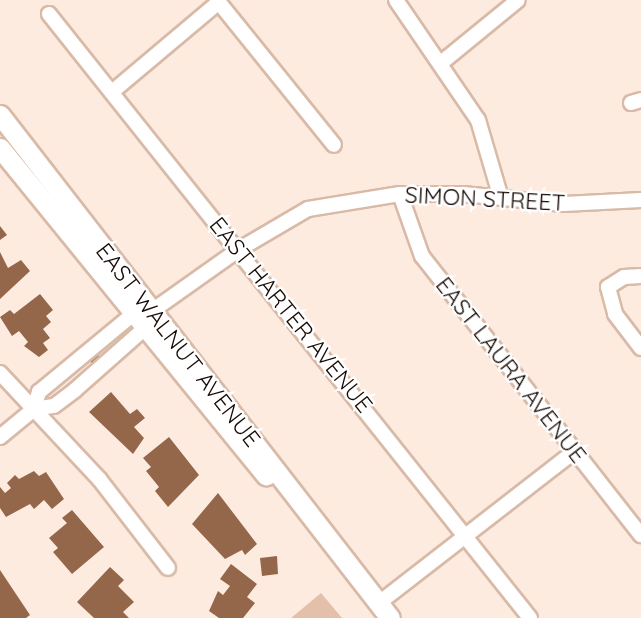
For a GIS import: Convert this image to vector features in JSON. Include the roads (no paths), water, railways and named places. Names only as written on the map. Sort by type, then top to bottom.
[{"type":"main road","name":"EAST WALNUT AVENUE","points":[[0,115],[143,318]]},
{"type":"main road","name":"EAST WALNUT AVENUE","points":[[0,148],[384,611]]},
{"type":"street","points":[[397,0],[478,120],[501,198]]},
{"type":"street","points":[[441,63],[519,0]]},
{"type":"street","points":[[112,92],[218,1],[334,145]]},
{"type":"street","name":"EAST HARTER AVENUE","points":[[49,14],[530,618]]},
{"type":"street","name":"SIMON STREET","points":[[143,318],[239,250],[308,209],[400,194],[501,198],[564,204],[641,200]]},
{"type":"street","name":"EAST LAURA AVENUE","points":[[400,194],[422,256],[641,535]]},
{"type":"street","points":[[641,276],[624,277],[608,287],[615,314],[641,348]]},
{"type":"street","points":[[34,409],[39,392],[143,318]]},
{"type":"street","points":[[0,437],[34,409],[54,406],[143,318]]},
{"type":"street","points":[[0,373],[100,480],[168,568]]},
{"type":"street","points":[[384,611],[466,537],[574,452]]}]
